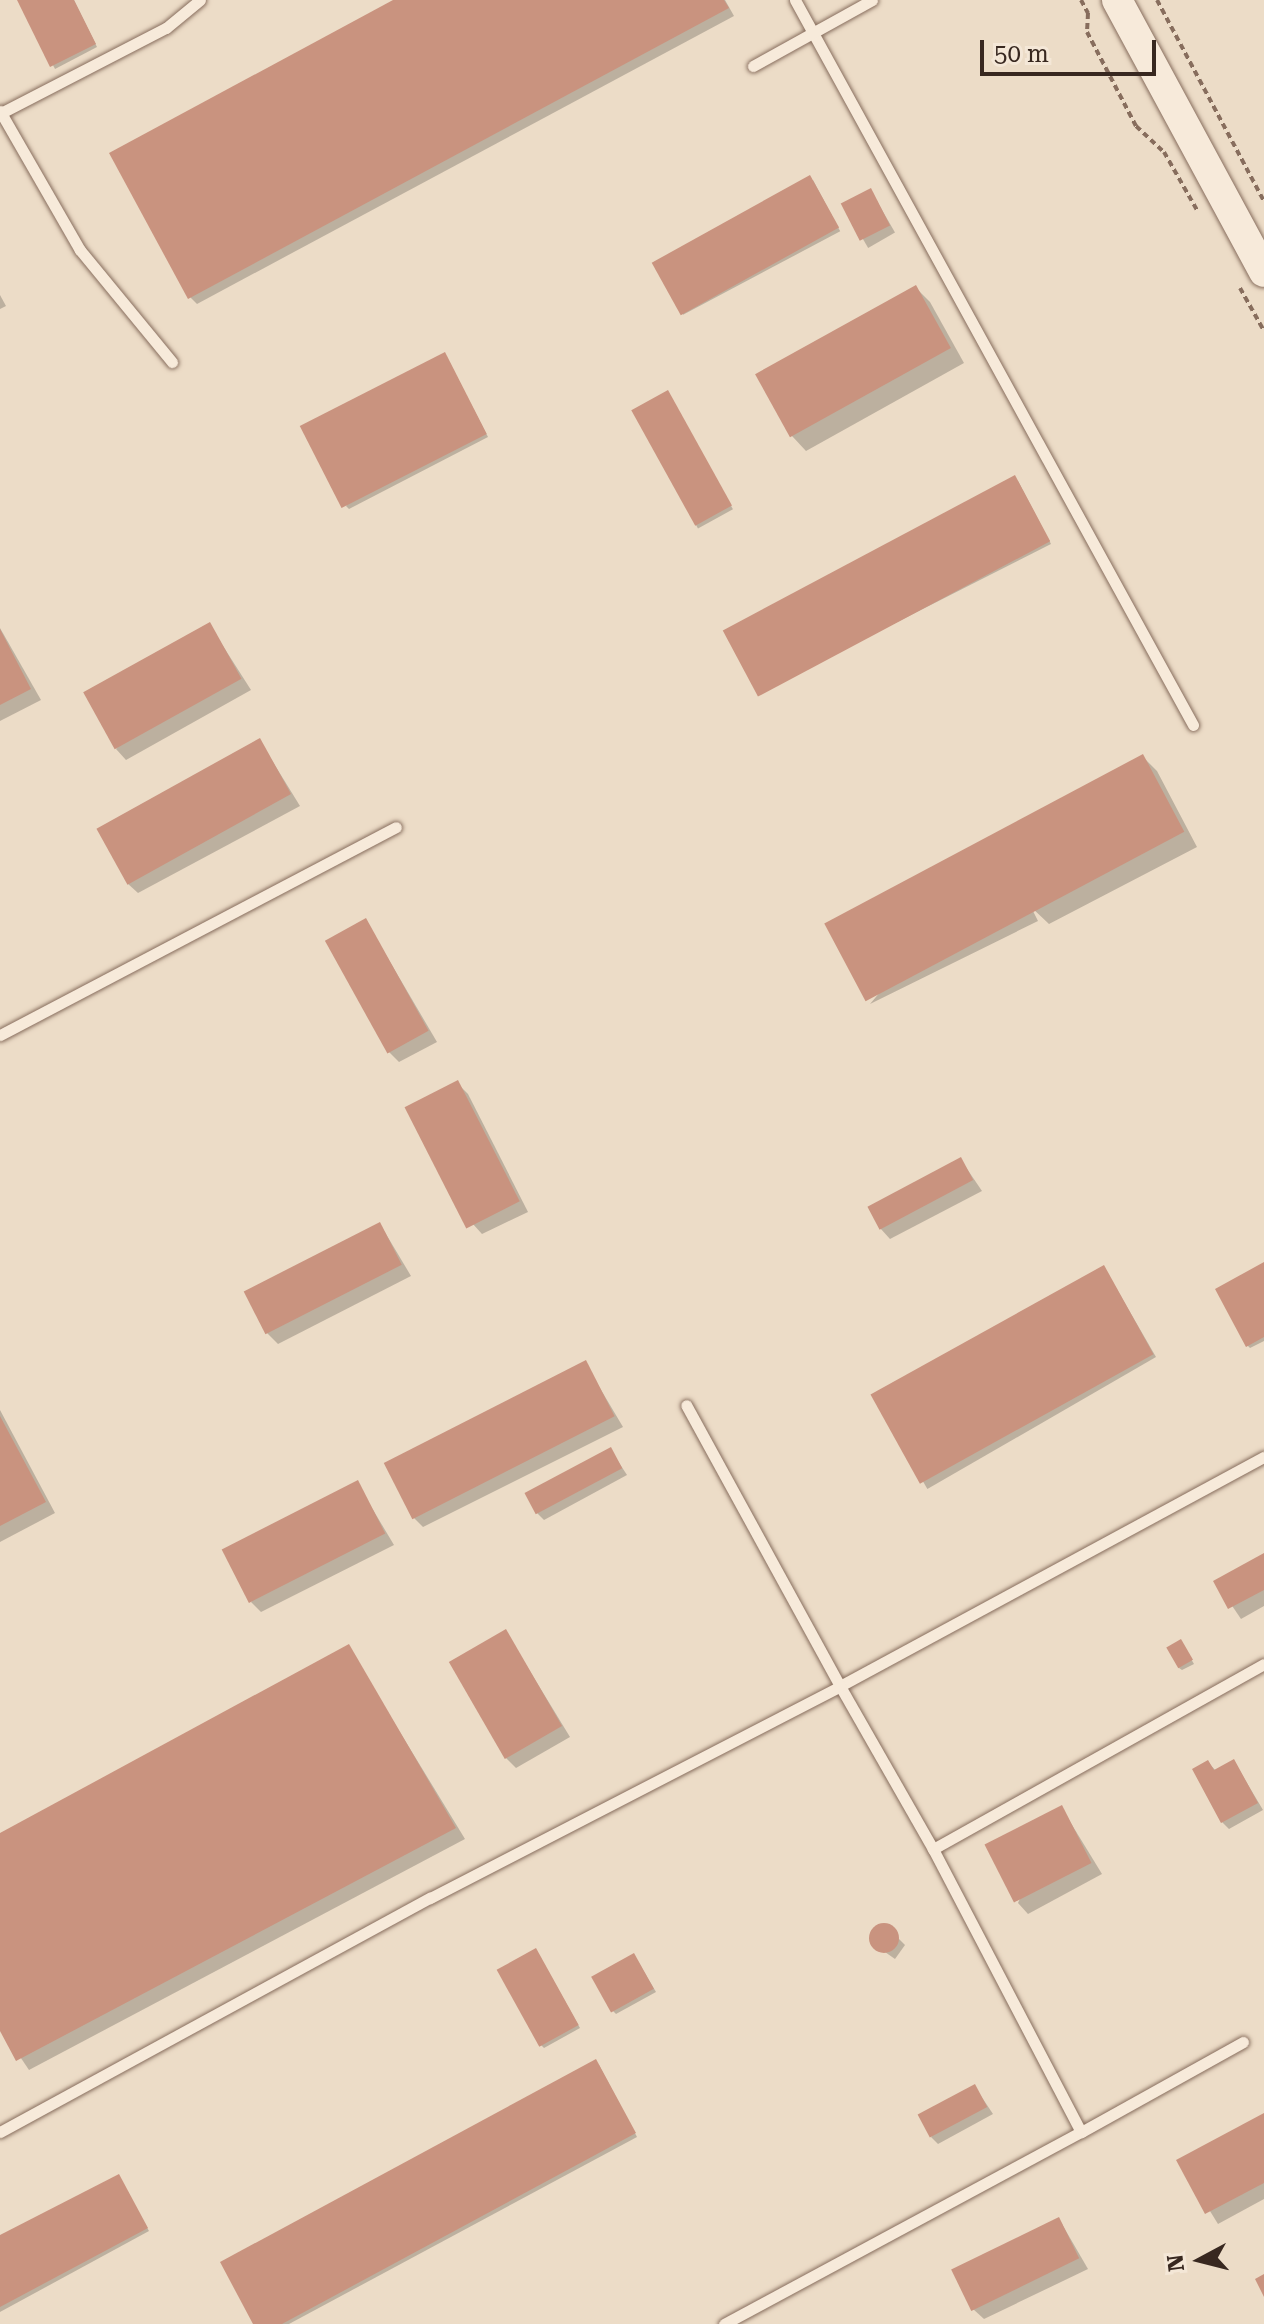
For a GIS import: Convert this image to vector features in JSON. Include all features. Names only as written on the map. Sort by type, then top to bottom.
[{"type":"main road","points":[[1117,0],[1249,275]]},
{"type":"lane","points":[[172,362],[80,250],[0,112],[166,28],[200,0]]},
{"type":"lane","points":[[795,0],[1193,725]]},
{"type":"lane","points":[[753,66],[872,0]]},
{"type":"lane","points":[[0,1035],[396,827]]},
{"type":"lane","points":[[686,1405],[933,1849],[1081,2132]]},
{"type":"lane","points":[[0,2132],[430,1898],[840,1686],[1264,1457]]},
{"type":"lane","points":[[933,1849],[1264,1664]]},
{"type":"lane","points":[[724,2324],[1243,2042]]},
{"type":"path","points":[[1081,0],[1088,13],[1087,32],[1136,126],[1164,152],[1205,224]]},
{"type":"path","points":[[1157,0],[1264,201]]},
{"type":"path","points":[[1249,275],[1264,331]]},
{"type":"building","points":[[17,0],[74,0],[96,44],[50,67]]},
{"type":"building","points":[[393,0],[724,0],[729,8],[188,299],[109,153]]},
{"type":"building","points":[[810,175],[839,227],[681,315],[652,263]]},
{"type":"building","points":[[871,188],[890,225],[860,241],[841,203]]},
{"type":"building","points":[[916,285],[951,348],[790,437],[755,374]]},
{"type":"building","points":[[445,352],[487,434],[342,508],[300,426]]},
{"type":"building","points":[[668,390],[732,505],[695,526],[631,410]]},
{"type":"building","points":[[1015,475],[1050,541],[758,697],[723,630]]},
{"type":"building","points":[[210,622],[242,679],[115,749],[83,692]]},
{"type":"building","points":[[0,629],[31,689],[0,705]]},
{"type":"building","points":[[260,738],[291,794],[127,885],[96,829]]},
{"type":"building","points":[[1143,754],[1184,832],[866,1001],[824,923]]},
{"type":"building","points":[[366,918],[429,1031],[387,1054],[325,941]]},
{"type":"building","points":[[458,1080],[520,1201],[466,1228],[405,1107]]},
{"type":"building","points":[[961,1157],[973,1180],[880,1230],[867,1207]]},
{"type":"building","points":[[380,1222],[402,1265],[265,1334],[244,1291]]},
{"type":"building","points":[[1264,1262],[1264,1337],[1246,1347],[1215,1289]]},
{"type":"building","points":[[1104,1265],[1153,1354],[920,1484],[870,1394]]},
{"type":"building","points":[[586,1360],[615,1416],[412,1519],[384,1463]]},
{"type":"building","points":[[0,1416],[46,1502],[0,1526]]},
{"type":"building","points":[[611,1447],[622,1468],[536,1514],[524,1493]]},
{"type":"building","points":[[358,1480],[385,1533],[249,1603],[222,1549]]},
{"type":"building","points":[[1264,1553],[1264,1590],[1228,1609],[1213,1581]]},
{"type":"building","points":[[506,1629],[562,1726],[505,1759],[449,1662]]},
{"type":"building","points":[[1181,1639],[1193,1660],[1178,1668],[1166,1648]]},
{"type":"building","points":[[349,1644],[456,1828],[16,2061],[0,2031],[0,1833]]},
{"type":"building","points":[[1234,1759],[1258,1803],[1221,1823],[1192,1769],[1208,1760],[1214,1770]]},
{"type":"building","points":[[1062,1805],[1092,1863],[1014,1902],[984,1844]]},
{"type":"building","points":[[884,1923],[890,1924],[898,1932],[898,1944],[890,1952],[884,1953],[878,1952],[870,1944],[869,1938],[870,1932],[878,1924]]},
{"type":"building","points":[[536,1948],[579,2025],[539,2047],[497,1970]]},
{"type":"building","points":[[634,1953],[654,1989],[611,2013],[591,1977]]},
{"type":"building","points":[[596,2059],[636,2133],[282,2324],[253,2324],[220,2262]]},
{"type":"building","points":[[975,2084],[987,2107],[930,2137],[918,2115]]},
{"type":"building","points":[[1264,2113],[1264,2183],[1205,2214],[1176,2160]]},
{"type":"building","points":[[119,2174],[148,2228],[0,2307],[0,2235]]},
{"type":"building","points":[[1059,2217],[1079,2258],[971,2311],[951,2270]]},
{"type":"building","points":[[1264,2274],[1264,2297],[1255,2279]]}]
